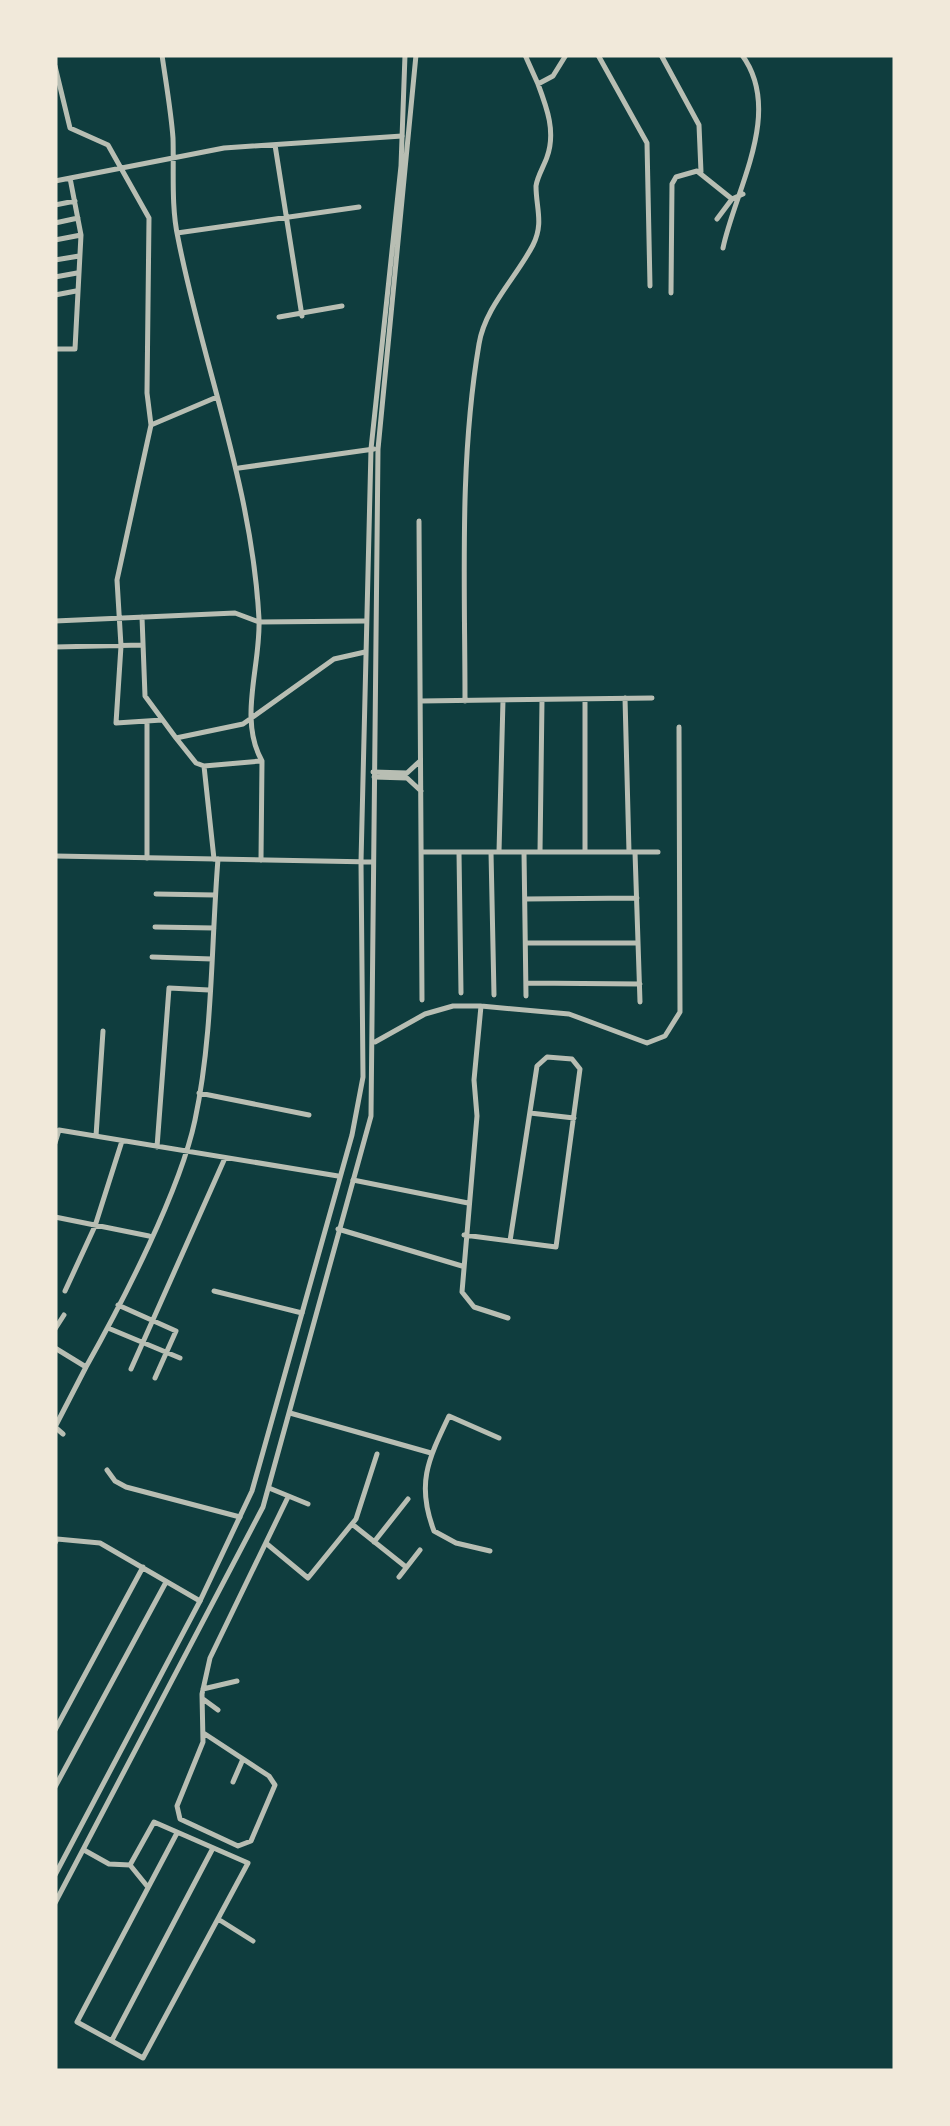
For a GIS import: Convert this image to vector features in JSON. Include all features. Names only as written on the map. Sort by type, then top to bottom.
[{"type":"street","points":[[162,55],[174,156],[176,233],[239,468],[260,622],[252,719],[255,748],[262,762],[261,860]]},
{"type":"street","points":[[68,1880],[55,1874],[240,1518],[302,1313],[363,1077],[361,862],[366,620],[374,449],[402,136],[405,55]]},
{"type":"street","points":[[55,1903],[213,1609],[269,1488],[371,1116],[375,1042],[374,449],[410,153],[416,55]]},
{"type":"street","points":[[466,701],[467,429],[479,338],[488,312],[511,284],[536,240],[541,216],[536,184],[549,152],[551,119],[525,55]]},
{"type":"street","points":[[538,84],[553,76],[566,55]]},
{"type":"street","points":[[598,55],[646,143],[650,286]]},
{"type":"street","points":[[661,55],[700,124],[701,172]]},
{"type":"street","points":[[724,248],[743,194],[758,89],[742,55]]},
{"type":"street","points":[[55,66],[70,128],[108,145],[149,218],[151,425],[117,580],[121,646],[116,723],[162,720]]},
{"type":"street","points":[[55,181],[174,156],[402,136]]},
{"type":"street","points":[[274,145],[302,316]]},
{"type":"street","points":[[672,293],[672,184],[683,172],[701,172],[732,199]]},
{"type":"street","points":[[55,349],[75,349],[81,235],[70,178]]},
{"type":"street","points":[[717,219],[732,199],[743,194]]},
{"type":"street","points":[[55,205],[75,202]]},
{"type":"street","points":[[176,233],[358,207]]},
{"type":"street","points":[[55,223],[78,218]]},
{"type":"street","points":[[55,240],[81,235]]},
{"type":"street","points":[[55,260],[78,256]]},
{"type":"street","points":[[55,277],[77,273]]},
{"type":"street","points":[[55,296],[76,292]]},
{"type":"street","points":[[279,318],[342,306]]},
{"type":"street","points":[[151,425],[218,397]]},
{"type":"street","points":[[239,468],[374,449]]},
{"type":"street","points":[[420,521],[422,1000]]},
{"type":"street","points":[[55,622],[235,613],[260,622],[366,620]]},
{"type":"street","points":[[142,617],[145,696],[196,763],[204,766],[262,762]]},
{"type":"street","points":[[55,647],[142,645]]},
{"type":"street","points":[[176,738],[252,719],[334,659],[365,652]]},
{"type":"street","points":[[625,698],[640,1002]]},
{"type":"street","points":[[420,702],[652,698]]},
{"type":"street","points":[[585,699],[585,852]]},
{"type":"street","points":[[499,852],[503,700]]},
{"type":"street","points":[[540,852],[542,700]]},
{"type":"street","points":[[147,721],[148,858]]},
{"type":"street","points":[[375,1042],[425,1014],[452,1006],[569,1014],[647,1044],[665,1036],[680,1012],[679,727]]},
{"type":"street","points":[[373,774],[408,773],[421,760]]},
{"type":"street","points":[[63,1434],[55,1427],[108,1328],[187,1152],[199,1093],[214,928],[216,859],[204,766]]},
{"type":"street","points":[[373,774],[408,778],[421,791]]},
{"type":"street","points":[[422,852],[658,852]]},
{"type":"street","points":[[459,852],[461,993]]},
{"type":"street","points":[[491,852],[494,995]]},
{"type":"street","points":[[524,852],[526,996]]},
{"type":"street","points":[[55,856],[373,862]]},
{"type":"street","points":[[156,894],[215,895]]},
{"type":"street","points":[[525,899],[636,898]]},
{"type":"street","points":[[155,927],[214,928]]},
{"type":"street","points":[[525,943],[638,942]]},
{"type":"street","points":[[152,956],[212,959]]},
{"type":"street","points":[[526,983],[640,984]]},
{"type":"street","points":[[157,1147],[169,988],[209,990]]},
{"type":"street","points":[[481,1006],[474,1080],[477,1116],[462,1292],[474,1307],[508,1318]]},
{"type":"street","points":[[96,1136],[102,1031]]},
{"type":"street","points":[[464,1235],[510,1241],[556,1247],[580,1069],[572,1059],[548,1057],[537,1066],[510,1241]]},
{"type":"street","points":[[199,1093],[309,1115]]},
{"type":"street","points":[[530,1113],[574,1118]]},
{"type":"street","points":[[55,1143],[57,1127],[338,1176]]},
{"type":"street","points":[[65,1291],[95,1226],[122,1141]]},
{"type":"street","points":[[131,1369],[225,1158]]},
{"type":"street","points":[[352,1180],[468,1204]]},
{"type":"street","points":[[55,1217],[149,1236]]},
{"type":"street","points":[[338,1229],[462,1266]]},
{"type":"street","points":[[214,1290],[302,1313]]},
{"type":"street","points":[[118,1306],[176,1331],[155,1378]]},
{"type":"street","points":[[55,1329],[64,1315]]},
{"type":"street","points":[[108,1328],[180,1358]]},
{"type":"street","points":[[55,1348],[86,1367]]},
{"type":"street","points":[[290,1412],[431,1453]]},
{"type":"street","points":[[490,1551],[456,1542],[434,1530],[421,1497],[431,1453],[449,1416],[499,1438]]},
{"type":"street","points":[[267,1544],[308,1578],[352,1524],[377,1454]]},
{"type":"street","points":[[108,1470],[115,1482],[126,1486],[240,1518]]},
{"type":"street","points":[[269,1488],[308,1504]]},
{"type":"street","points":[[204,1734],[269,1776],[275,1786],[251,1841],[238,1846],[180,1819],[177,1806],[204,1734],[203,1689],[210,1658],[288,1497]]},
{"type":"street","points":[[374,1542],[408,1499]]},
{"type":"street","points":[[352,1524],[406,1567]]},
{"type":"street","points":[[55,1543],[56,1539],[100,1543],[164,1584],[200,1601]]},
{"type":"street","points":[[399,1577],[420,1550]]},
{"type":"street","points":[[55,1730],[143,1567]]},
{"type":"street","points":[[55,1786],[164,1584]]},
{"type":"street","points":[[203,1689],[237,1681]]},
{"type":"street","points":[[203,1700],[218,1710]]},
{"type":"street","points":[[234,1782],[244,1759]]},
{"type":"street","points":[[130,1865],[154,1822],[177,1832],[213,1848],[248,1864],[144,2058],[76,2022],[177,1832]]},
{"type":"street","points":[[112,2041],[213,1848]]},
{"type":"street","points":[[84,1850],[109,1864],[130,1865],[148,1887]]},
{"type":"street","points":[[218,1919],[253,1941]]}]
